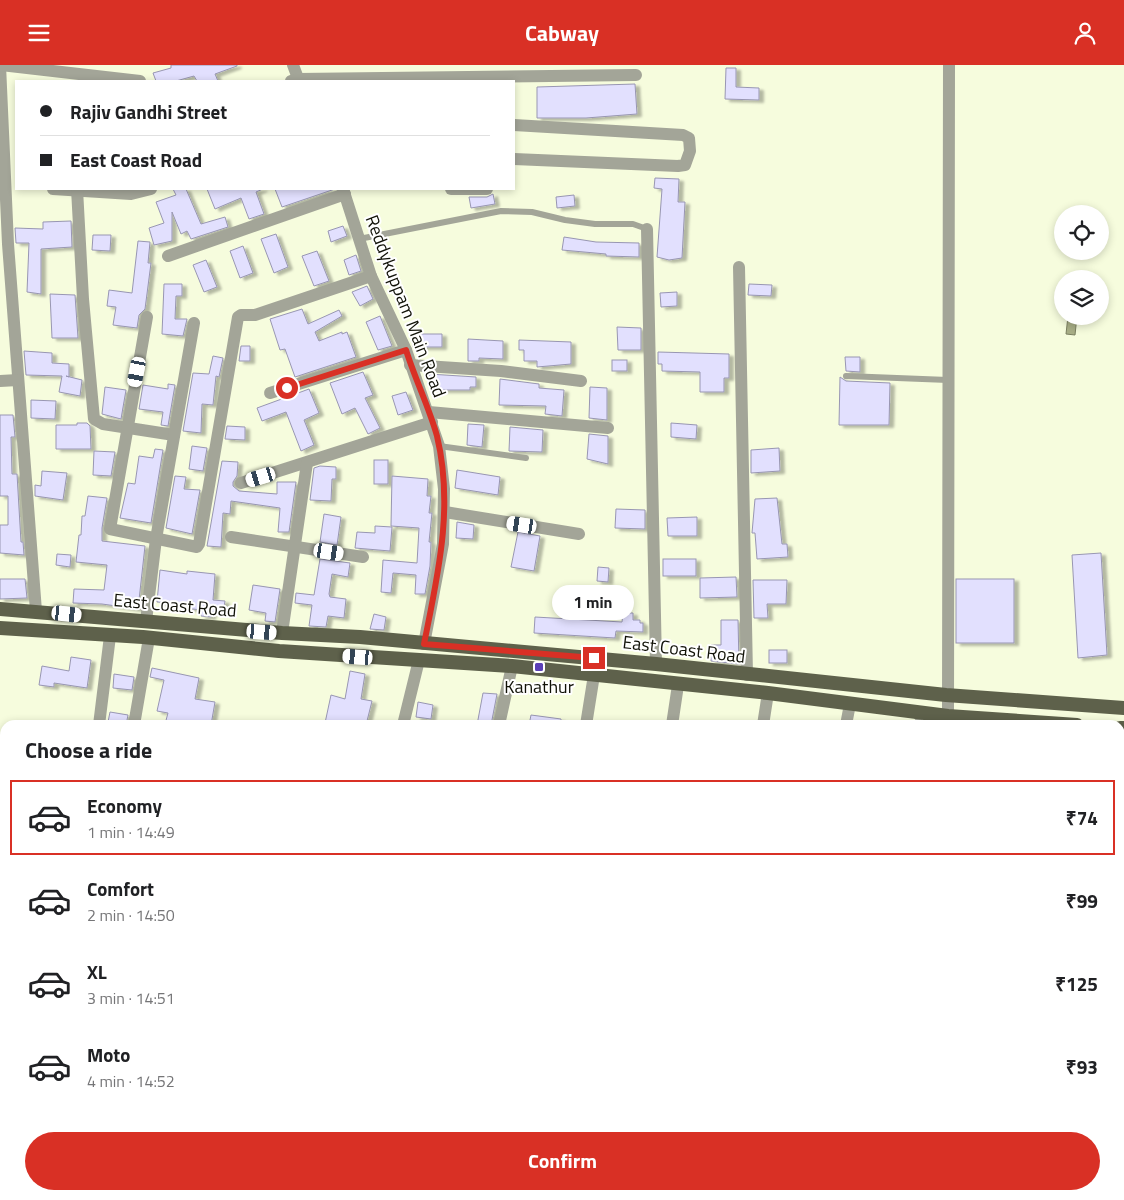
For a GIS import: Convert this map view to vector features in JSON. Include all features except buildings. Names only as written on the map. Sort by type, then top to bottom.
[{"type":"main road","name":"East Coast Road","points":[[0,609],[282,633],[360,637],[656,664],[948,695],[1124,708]]},
{"type":"main road","name":"East Coast Road","points":[[0,628],[148,638],[279,651],[512,666],[768,693],[912,711],[945,720]]},
{"type":"main road","points":[[419,660],[424,644]]},
{"type":"street","points":[[36,611],[18,380],[11,184],[0,65],[75,78],[118,80]]},
{"type":"street","points":[[293,65],[296,80]]},
{"type":"street","points":[[949,65],[948,695],[952,720]]},
{"type":"street","points":[[321,80],[546,71],[636,75]]},
{"type":"street","points":[[515,125],[683,135],[689,138],[690,147],[685,165],[678,166],[515,159]]},
{"type":"street","points":[[145,190],[132,192],[77,190],[91,410],[97,422],[174,435]]},
{"type":"street","points":[[168,256],[344,191]]},
{"type":"street","name":"Reddykuppam Main Road","points":[[344,191],[372,276],[406,350],[439,447],[445,512],[440,561],[424,644]]},
{"type":"street","points":[[647,229],[656,664]]},
{"type":"street","points":[[739,267],[748,675]]},
{"type":"street","points":[[147,317],[126,427],[110,529],[195,547],[200,544],[238,317],[255,315],[372,276]]},
{"type":"street","points":[[146,621],[156,539],[194,323]]},
{"type":"street","points":[[270,393],[406,350]]},
{"type":"street","points":[[410,365],[501,371],[582,381]]},
{"type":"street","points":[[0,381],[18,380]]},
{"type":"street","points":[[241,483],[307,463],[430,417],[608,428]]},
{"type":"street","points":[[282,633],[307,463]]},
{"type":"street","points":[[445,512],[579,535]]},
{"type":"street","points":[[231,537],[363,557]]},
{"type":"street","points":[[100,720],[110,635]]},
{"type":"street","points":[[135,720],[148,638]]},
{"type":"street","points":[[404,720],[419,660]]},
{"type":"street","points":[[500,720],[512,666]]},
{"type":"street","points":[[587,720],[594,675]]},
{"type":"street","points":[[673,720],[678,685]]},
{"type":"street","points":[[764,720],[768,693]]},
{"type":"street","points":[[847,720],[850,704]]},
{"type":"lane","points":[[359,239],[500,211],[532,213],[566,221],[595,224],[632,224],[647,229]]},
{"type":"lane","points":[[846,376],[948,380]]},
{"type":"lane","points":[[439,447],[526,458]]},
{"type":"lane","points":[[912,711],[919,720]]},
{"type":"shaded area","points":[[1067,325],[1076,325],[1075,335],[1066,334]]},
{"type":"place","name":"Kanathur","points":[[539,667]]},
{"type":"route","points":[[287,388],[406,350],[436,433],[444,489],[443,544],[424,644],[594,658]]}]
